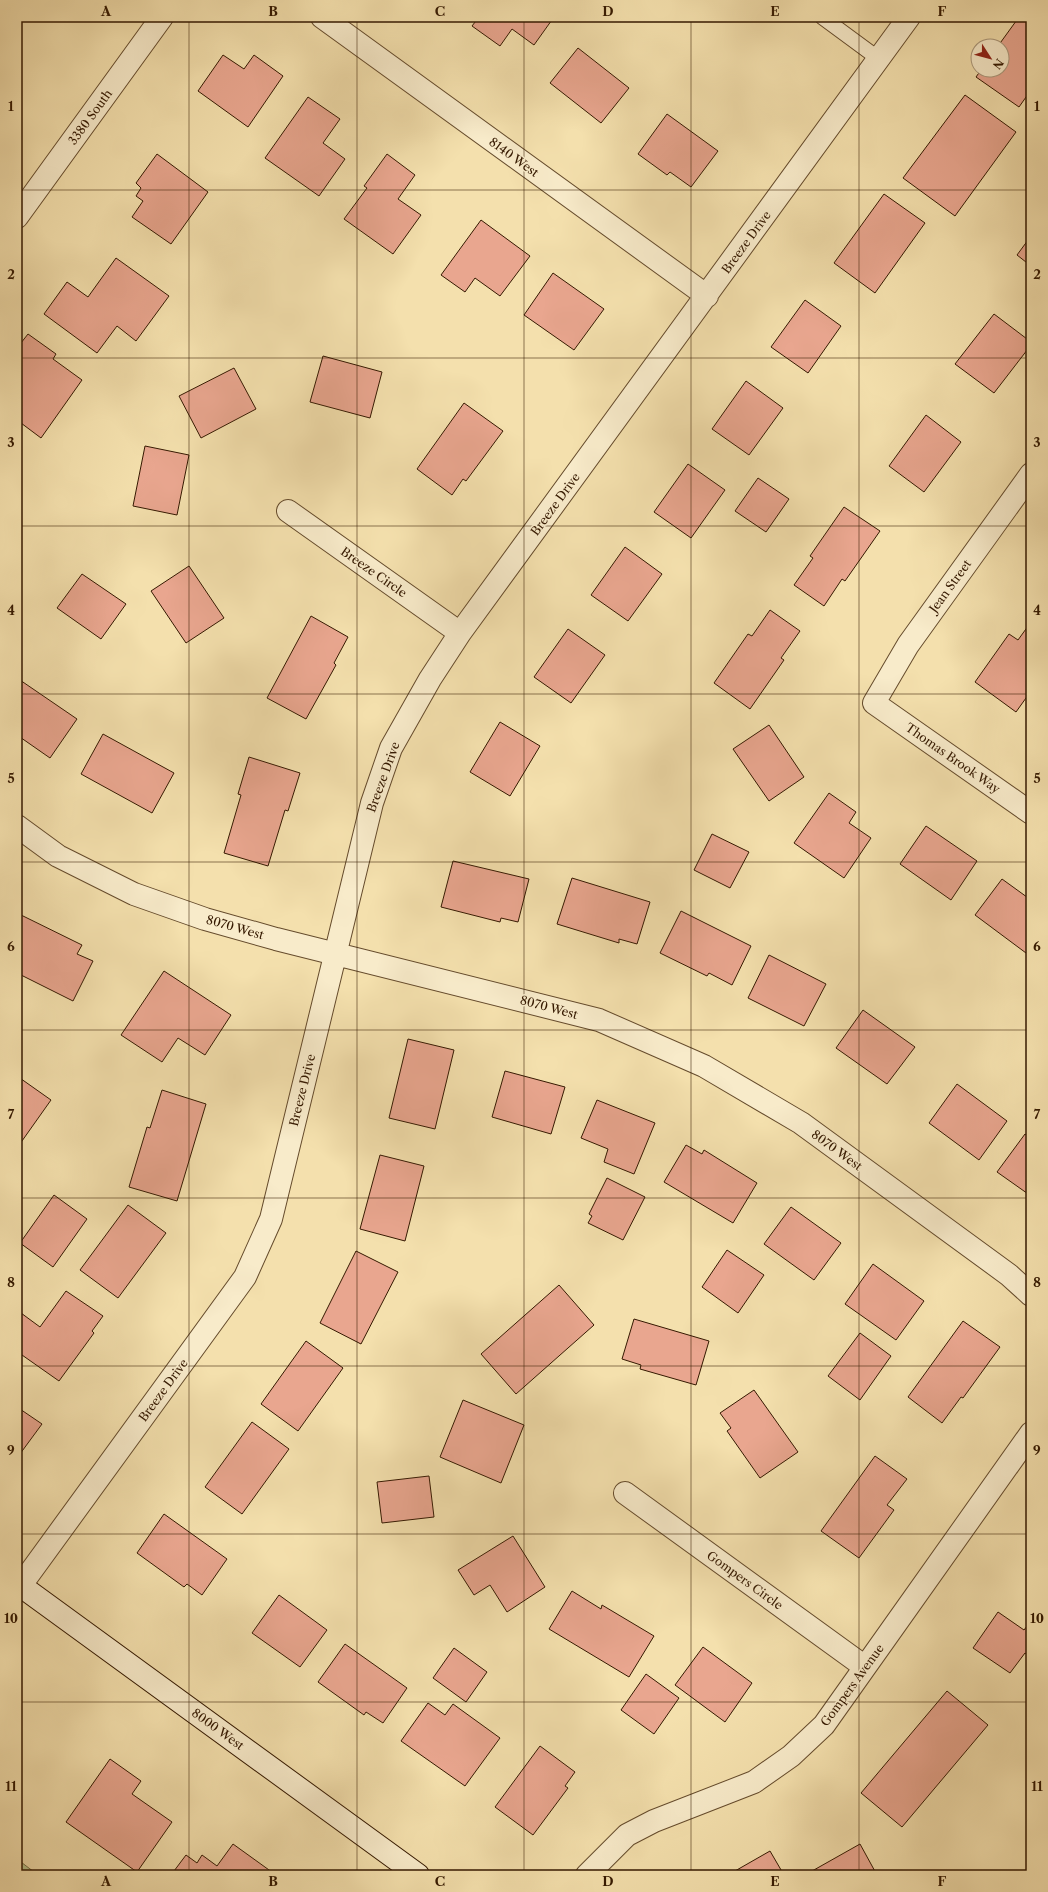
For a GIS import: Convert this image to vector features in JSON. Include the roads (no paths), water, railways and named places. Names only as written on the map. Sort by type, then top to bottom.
[{"type":"street","name":"3380 South","points":[[17,217],[162,17]]},
{"type":"street","name":"8140 West","points":[[322,17],[707,296]]},
{"type":"street","name":"Breeze Drive","points":[[19,1584],[245,1277],[271,1219],[372,803],[391,748],[430,679],[460,633],[909,17]]},
{"type":"street","name":"Jean Street","points":[[874,703],[908,645],[1031,474]]},
{"type":"street","name":"Breeze Circle","points":[[288,511],[460,633]]},
{"type":"street","name":"Thomas Brook Way","points":[[874,703],[1031,813]]},
{"type":"street","name":"8070 West","points":[[17,826],[58,856],[134,894],[219,923],[276,939],[599,1020],[704,1066],[801,1123],[1008,1275],[1031,1295]]},
{"type":"street","name":"Gompers Avenue","points":[[587,1875],[627,1835],[654,1821],[754,1782],[791,1756],[824,1726],[1031,1433]]},
{"type":"street","name":"Gompers Circle","points":[[625,1493],[865,1667]]},
{"type":"street","name":"8000 West","points":[[19,1584],[418,1875]]},
{"type":"lane","points":[[822,17],[879,59]]}]
